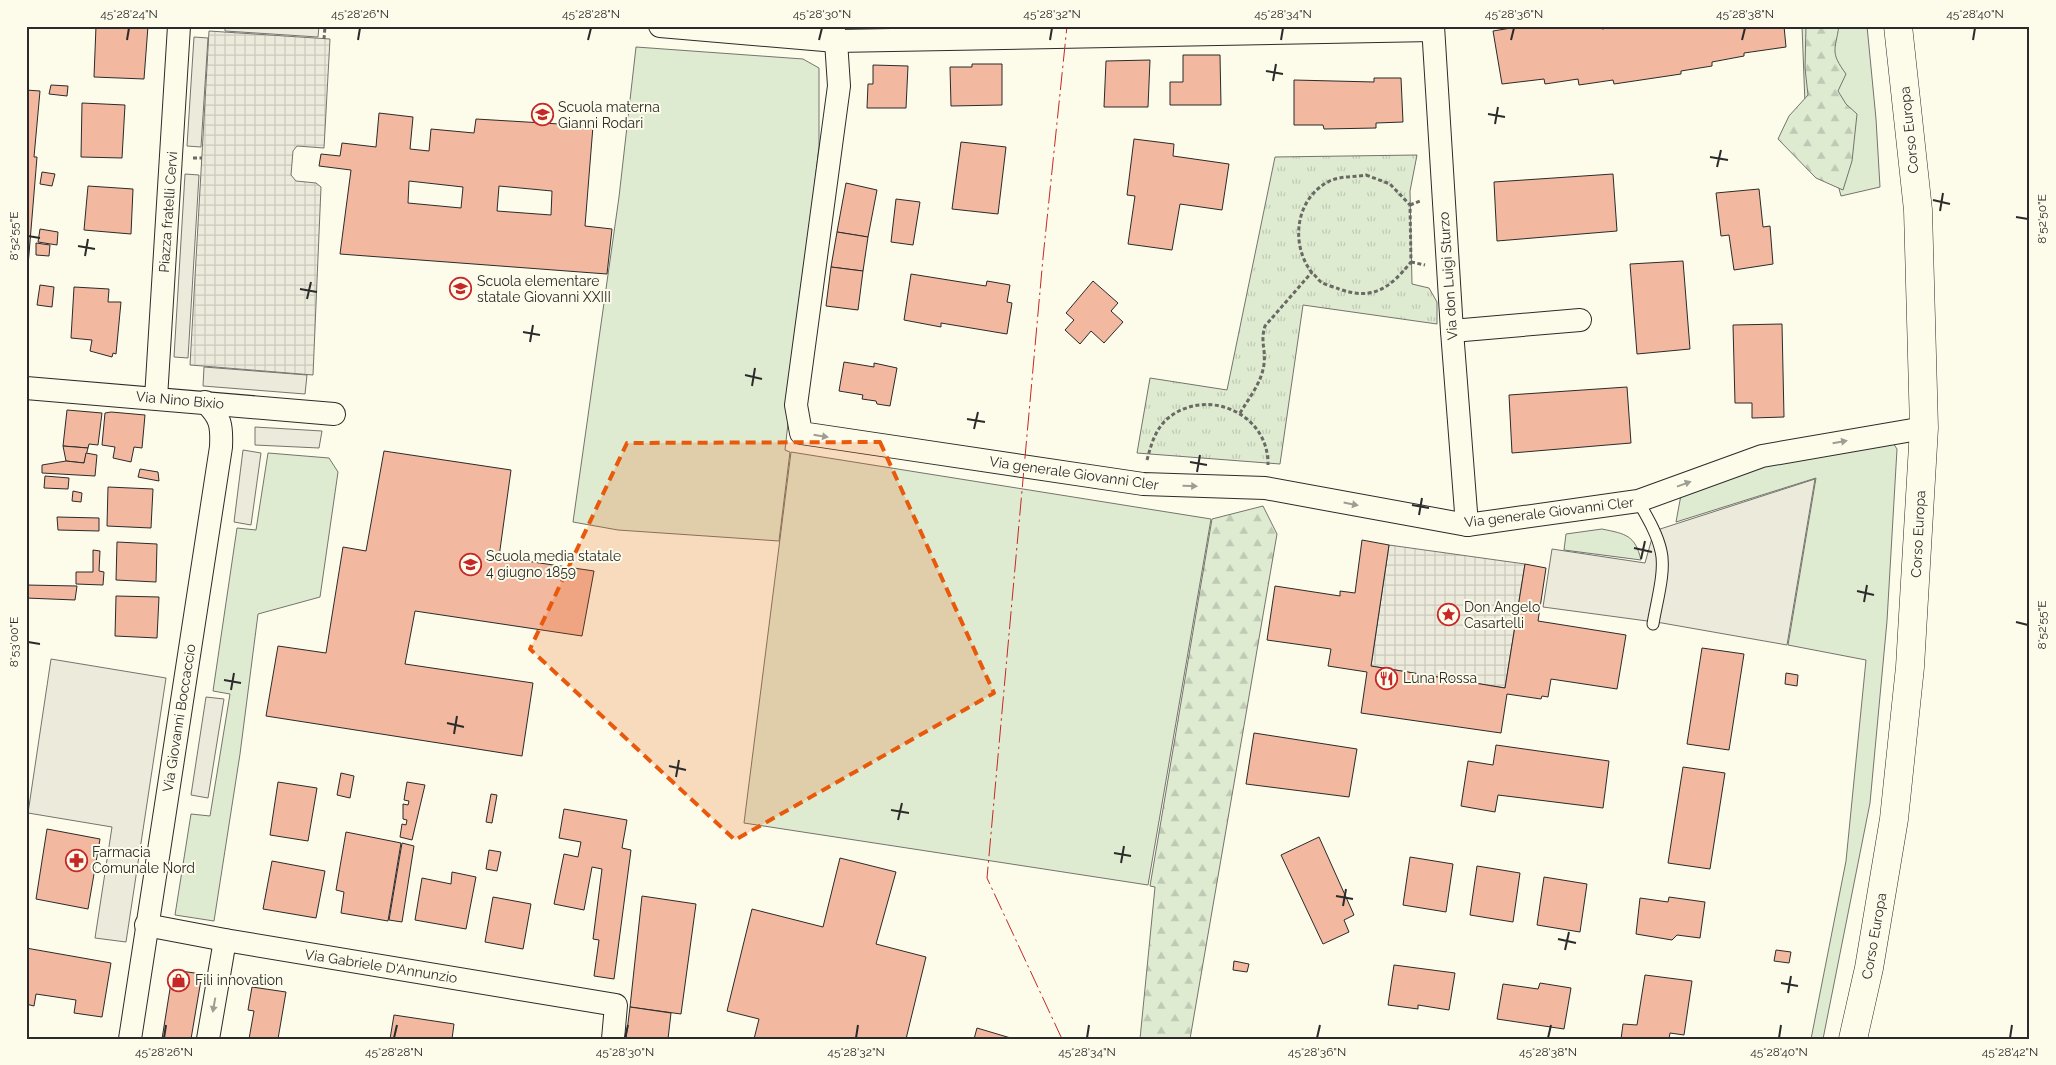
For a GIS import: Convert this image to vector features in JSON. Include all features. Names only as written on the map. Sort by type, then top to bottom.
[{"type":"main road","name":"Corso Europa","points":[[1853,1039],[1869,968],[1895,809],[1910,667],[1924,428],[1918,210],[1898,26]]},
{"type":"street","name":"Piazza fratelli Cervi","points":[[156,398],[180,26]]},
{"type":"street","points":[[660,26],[834,33],[1433,28]]},
{"type":"street","name":"Via don Luigi Sturzo","points":[[1433,28],[1452,331],[1468,525]]},
{"type":"street","name":"Via generale Giovanni Cler","points":[[834,33],[839,86],[796,405],[801,433],[1143,484],[1265,488],[1468,525],[1638,501],[1762,456],[1924,428]]},
{"type":"street","points":[[1452,331],[1580,320]]},
{"type":"street","name":"Via Nino Bixio","points":[[26,388],[334,414]]},
{"type":"street","name":"Via Giovanni Boccaccio","points":[[130,1039],[146,925],[221,447],[222,428],[215,412],[205,402]]},
{"type":"street","name":"Via Gabriele D'Annunzio","points":[[146,925],[225,940],[616,1005],[613,1039]]},
{"type":"street","points":[[208,1039],[225,940]]},
{"type":"lane","points":[[1638,501],[1654,531],[1663,562],[1653,624]]},
{"type":"path","points":[[324,39],[326,26]]},
{"type":"path","points":[[1366,175],[1390,184],[1410,206],[1411,262],[1395,281],[1375,292],[1355,294],[1321,282],[1312,272],[1305,263],[1298,241],[1300,216],[1313,194],[1333,180],[1366,175]]},
{"type":"path","points":[[1240,413],[1260,378],[1264,364],[1262,337],[1265,326],[1312,272]]},
{"type":"path","points":[[1143,484],[1152,438],[1167,419],[1192,406],[1217,404],[1240,413],[1255,426],[1263,438],[1269,462],[1265,488]]},
{"type":"highlighted area","points":[[880,442],[994,693],[735,840],[530,649],[627,443]]},
{"type":"green space","points":[[1802,26],[1867,26],[1880,187],[1841,196],[1831,160],[1807,156]]},
{"type":"green space","points":[[1806,26],[1839,26],[1835,51],[1838,61],[1846,74],[1838,91],[1846,104],[1857,114],[1852,161],[1843,190],[1816,178],[1778,139],[1789,116],[1808,95],[1805,68]]},
{"type":"green space","points":[[636,47],[803,59],[819,68],[819,146],[785,450],[790,452],[779,541],[618,530],[573,522],[619,197]]},
{"type":"green space","points":[[1417,155],[1410,191],[1412,284],[1429,288],[1437,302],[1437,324],[1303,305],[1280,464],[1137,453],[1150,378],[1227,390],[1275,157]]},
{"type":"green space","points":[[1893,443],[1897,449],[1887,621],[1870,803],[1823,1039],[1811,1039],[1846,861],[1866,660],[1788,645],[1816,478],[1676,522],[1681,495],[1752,468]]},
{"type":"green space","points":[[791,452],[1211,519],[1148,885],[744,823]]},
{"type":"green space","points":[[268,453],[329,458],[338,472],[320,597],[258,614],[240,754],[214,921],[175,915],[191,814],[210,816],[230,694],[213,691],[237,528],[256,530]]},
{"type":"green space","points":[[1263,506],[1277,534],[1190,1039],[1140,1039],[1155,887],[1150,886],[1212,519]]},
{"type":"green space","points":[[1602,529],[1617,532],[1628,537],[1636,545],[1641,560],[1564,550],[1566,534]]},
{"type":"shaded area","points":[[225,26],[319,26],[318,37],[225,31]]},
{"type":"shaded area","points":[[209,31],[330,39],[324,148],[297,146],[293,151],[291,175],[296,181],[316,183],[321,187],[313,375],[190,365]]},
{"type":"shaded area","points":[[194,37],[208,38],[201,147],[187,146]]},
{"type":"shaded area","points":[[185,174],[199,175],[188,358],[174,357]]},
{"type":"shaded area","points":[[204,367],[307,375],[305,394],[203,386]]},
{"type":"shaded area","points":[[255,427],[322,431],[319,448],[255,445]]},
{"type":"shaded area","points":[[243,450],[261,453],[251,525],[234,522]]},
{"type":"shaded area","points":[[1815,479],[1787,645],[1662,623],[1543,607],[1552,549],[1645,563],[1654,531]]},
{"type":"shaded area","name":"Don Angelo Casartelli","points":[[1389,545],[1525,564],[1505,688],[1371,666]]},
{"type":"shaded area","points":[[51,659],[166,678],[126,942],[95,938],[112,827],[28,813]]},
{"type":"shaded area","points":[[206,697],[224,699],[208,798],[191,795]]},
{"type":"building","points":[[96,26],[148,26],[144,79],[94,77]]},
{"type":"building","points":[[1523,26],[1601,26],[1602,29],[1619,26],[1784,26],[1786,47],[1744,53],[1744,56],[1712,62],[1712,66],[1681,71],[1681,74],[1614,84],[1613,80],[1579,85],[1578,79],[1545,84],[1544,79],[1502,84],[1493,31]]},
{"type":"building","points":[[1183,55],[1220,55],[1221,105],[1170,105],[1170,82],[1183,82]]},
{"type":"building","points":[[1150,60],[1148,107],[1104,107],[1106,61]]},
{"type":"building","points":[[972,64],[1002,64],[1002,105],[951,106],[950,67],[972,67]]},
{"type":"building","points":[[873,65],[908,66],[906,108],[867,108],[868,84],[873,84]]},
{"type":"building","points":[[1374,78],[1401,78],[1403,122],[1376,123],[1376,128],[1324,129],[1323,125],[1294,125],[1294,80],[1374,82]]},
{"type":"building","points":[[51,85],[68,86],[67,96],[49,94]]},
{"type":"building","points":[[26,90],[40,91],[34,157],[37,157],[27,278]]},
{"type":"building","points":[[82,103],[125,105],[122,158],[81,157]]},
{"type":"building","points":[[379,113],[413,117],[410,149],[429,151],[431,129],[474,133],[476,119],[593,126],[585,226],[612,229],[607,274],[340,254],[351,170],[319,166],[321,154],[340,156],[342,143],[376,147]],"holes":[[[409,181],[463,187],[461,208],[408,203]],[[499,186],[552,191],[551,215],[497,211]]]},
{"type":"building","points":[[1134,139],[1174,144],[1173,156],[1229,164],[1222,210],[1180,204],[1172,250],[1128,244],[1135,196],[1127,195]]},
{"type":"building","points":[[961,142],[1006,147],[998,214],[952,209]]},
{"type":"building","points":[[42,172],[55,174],[52,186],[40,184]]},
{"type":"building","points":[[1613,174],[1617,231],[1497,241],[1494,182]]},
{"type":"building","points":[[846,183],[877,190],[868,237],[837,232]]},
{"type":"building","points":[[88,186],[133,189],[131,234],[84,230]]},
{"type":"building","points":[[1759,189],[1763,227],[1770,226],[1773,264],[1734,270],[1729,235],[1721,236],[1716,193]]},
{"type":"building","points":[[896,199],[920,202],[913,245],[891,242]]},
{"type":"building","points":[[40,229],[58,232],[57,245],[38,242]]},
{"type":"building","points":[[837,232],[868,237],[863,271],[831,267]]},
{"type":"building","points":[[36,243],[50,245],[49,256],[36,255]]},
{"type":"building","points":[[1683,261],[1690,349],[1637,354],[1630,264]]},
{"type":"building","points":[[831,267],[863,271],[858,310],[826,306]]},
{"type":"building","points":[[911,274],[986,286],[987,281],[1010,285],[1007,302],[1012,303],[1007,334],[941,323],[941,327],[904,320]]},
{"type":"building","points":[[1093,281],[1118,303],[1111,311],[1123,322],[1104,343],[1091,331],[1080,344],[1065,330],[1074,320],[1066,313]]},
{"type":"building","points":[[40,285],[54,287],[52,307],[37,305]]},
{"type":"building","points":[[74,287],[109,289],[108,302],[121,302],[116,354],[113,353],[112,357],[90,351],[92,340],[71,338]]},
{"type":"building","points":[[1782,324],[1784,417],[1752,418],[1752,403],[1735,403],[1733,325]]},
{"type":"building","points":[[844,362],[874,367],[874,363],[897,368],[890,406],[862,399],[863,395],[839,391]]},
{"type":"building","points":[[1627,387],[1631,443],[1512,453],[1509,395]]},
{"type":"building","points":[[67,410],[102,413],[98,445],[89,444],[88,448],[63,446]]},
{"type":"building","points":[[105,413],[145,415],[142,448],[134,447],[131,462],[113,458],[115,447],[102,445]]},
{"type":"building","points":[[63,446],[88,448],[84,463],[66,461]]},
{"type":"building","points":[[384,451],[511,470],[499,557],[594,571],[582,636],[415,611],[405,664],[533,683],[522,756],[266,716],[278,646],[326,653],[343,547],[366,551]]},
{"type":"building","points":[[86,453],[97,455],[95,476],[42,473],[42,465],[66,461],[84,463]]},
{"type":"building","points":[[140,469],[158,472],[159,481],[138,477]]},
{"type":"building","points":[[45,476],[69,478],[68,489],[44,488]]},
{"type":"building","points":[[108,487],[153,489],[151,528],[107,526]]},
{"type":"building","points":[[73,491],[82,493],[81,502],[72,501]]},
{"type":"building","points":[[57,517],[99,518],[99,531],[58,530]]},
{"type":"building","points":[[1362,540],[1389,545],[1371,666],[1505,688],[1525,564],[1546,568],[1538,621],[1626,635],[1617,689],[1551,679],[1548,697],[1542,696],[1541,699],[1507,694],[1501,733],[1361,713],[1367,672],[1328,666],[1331,649],[1267,640],[1275,586],[1340,596],[1340,591],[1355,593]]},
{"type":"building","points":[[117,542],[157,544],[156,582],[116,580]]},
{"type":"building","points":[[93,550],[100,551],[99,571],[104,572],[103,585],[76,584],[76,572],[93,572]]},
{"type":"building","points":[[26,585],[77,586],[75,600],[26,598]]},
{"type":"building","points":[[116,596],[159,597],[157,638],[115,636]]},
{"type":"building","points":[[1702,648],[1744,654],[1729,750],[1687,744]]},
{"type":"building","points":[[1786,673],[1798,675],[1797,686],[1785,684]]},
{"type":"building","points":[[1254,733],[1357,749],[1349,797],[1246,784]]},
{"type":"building","points":[[1496,745],[1609,761],[1603,808],[1498,795],[1495,812],[1461,806],[1468,761],[1493,765]]},
{"type":"building","points":[[1683,767],[1725,773],[1710,869],[1668,863]]},
{"type":"building","points":[[341,773],[354,776],[350,798],[337,795]]},
{"type":"building","points":[[278,782],[317,788],[308,841],[270,835]]},
{"type":"building","points":[[407,782],[425,785],[412,840],[400,837],[402,824],[406,825],[407,820],[403,819],[403,804],[408,805],[409,801],[404,800]]},
{"type":"building","points":[[491,794],[497,795],[492,823],[486,822]]},
{"type":"building","points":[[564,809],[627,820],[622,848],[631,850],[614,979],[594,976],[599,940],[593,939],[602,869],[592,867],[584,910],[554,904],[564,854],[578,857],[581,842],[559,838]]},
{"type":"building","points":[[47,829],[100,839],[88,909],[36,899]]},
{"type":"building","points":[[346,832],[401,843],[388,921],[341,913],[344,892],[336,890]]},
{"type":"building","points":[[1319,837],[1354,915],[1344,920],[1349,932],[1323,944],[1281,855]]},
{"type":"building","points":[[402,843],[414,846],[402,922],[389,920]]},
{"type":"building","points":[[489,850],[501,852],[497,871],[486,869]]},
{"type":"building","points":[[1410,857],[1453,864],[1446,912],[1403,905]]},
{"type":"building","points":[[840,858],[896,872],[876,944],[926,957],[906,1039],[754,1039],[759,1019],[727,1011],[752,909],[823,927]]},
{"type":"building","points":[[272,861],[325,871],[316,918],[263,909]]},
{"type":"building","points":[[1477,866],[1520,873],[1513,922],[1470,915]]},
{"type":"building","points":[[452,872],[476,877],[466,929],[415,920],[422,878],[451,884]]},
{"type":"building","points":[[1544,877],[1587,884],[1580,932],[1537,925]]},
{"type":"building","points":[[642,896],[696,904],[681,1014],[630,1007]]},
{"type":"building","points":[[493,897],[531,904],[523,949],[485,942]]},
{"type":"building","points":[[1669,897],[1705,902],[1700,938],[1677,935],[1672,940],[1636,934],[1640,898],[1668,902]]},
{"type":"building","points":[[26,948],[111,963],[102,1017],[74,1013],[76,1000],[36,994],[34,1006],[26,1004]]},
{"type":"building","points":[[1776,950],[1791,952],[1789,963],[1774,961]]},
{"type":"building","points":[[1234,961],[1249,964],[1247,972],[1233,970]]},
{"type":"building","points":[[1394,965],[1455,973],[1449,1010],[1418,1005],[1418,1009],[1388,1005]]},
{"type":"building","points":[[173,970],[202,974],[191,1039],[162,1039]]},
{"type":"building","points":[[1645,975],[1692,981],[1684,1035],[1670,1033],[1669,1039],[1621,1039],[1623,1024],[1637,1025]]},
{"type":"building","points":[[1540,983],[1571,988],[1564,1029],[1497,1019],[1503,984],[1538,989]]},
{"type":"building","points":[[252,987],[286,992],[278,1039],[249,1039],[254,1011],[248,1010]]},
{"type":"building","points":[[630,1007],[671,1013],[668,1039],[626,1039]]},
{"type":"building","points":[[394,1015],[454,1024],[452,1039],[390,1039]]},
{"type":"building","points":[[977,1028],[1014,1039],[974,1039]]},
{"type":"power","points":[[1062,1039],[987,878],[1043,258],[1067,26]]},
{"type":"place","name":"Scuola materna Gianni Rodari","points":[[542,115]]},
{"type":"place","name":"Scuola elementare statale Giovanni XXIII","points":[[461,289]]},
{"type":"place","name":"Scuola media statale 4 giugno 1859","points":[[470,564]]},
{"type":"place","name":"Don Angelo Casartelli","points":[[1448,615]]},
{"type":"place","name":"Luna Rossa","points":[[1387,678]]},
{"type":"place","name":"Farmacia Comunale Nord","points":[[76,860]]},
{"type":"place","name":"Fili innovation","points":[[179,980]]}]
